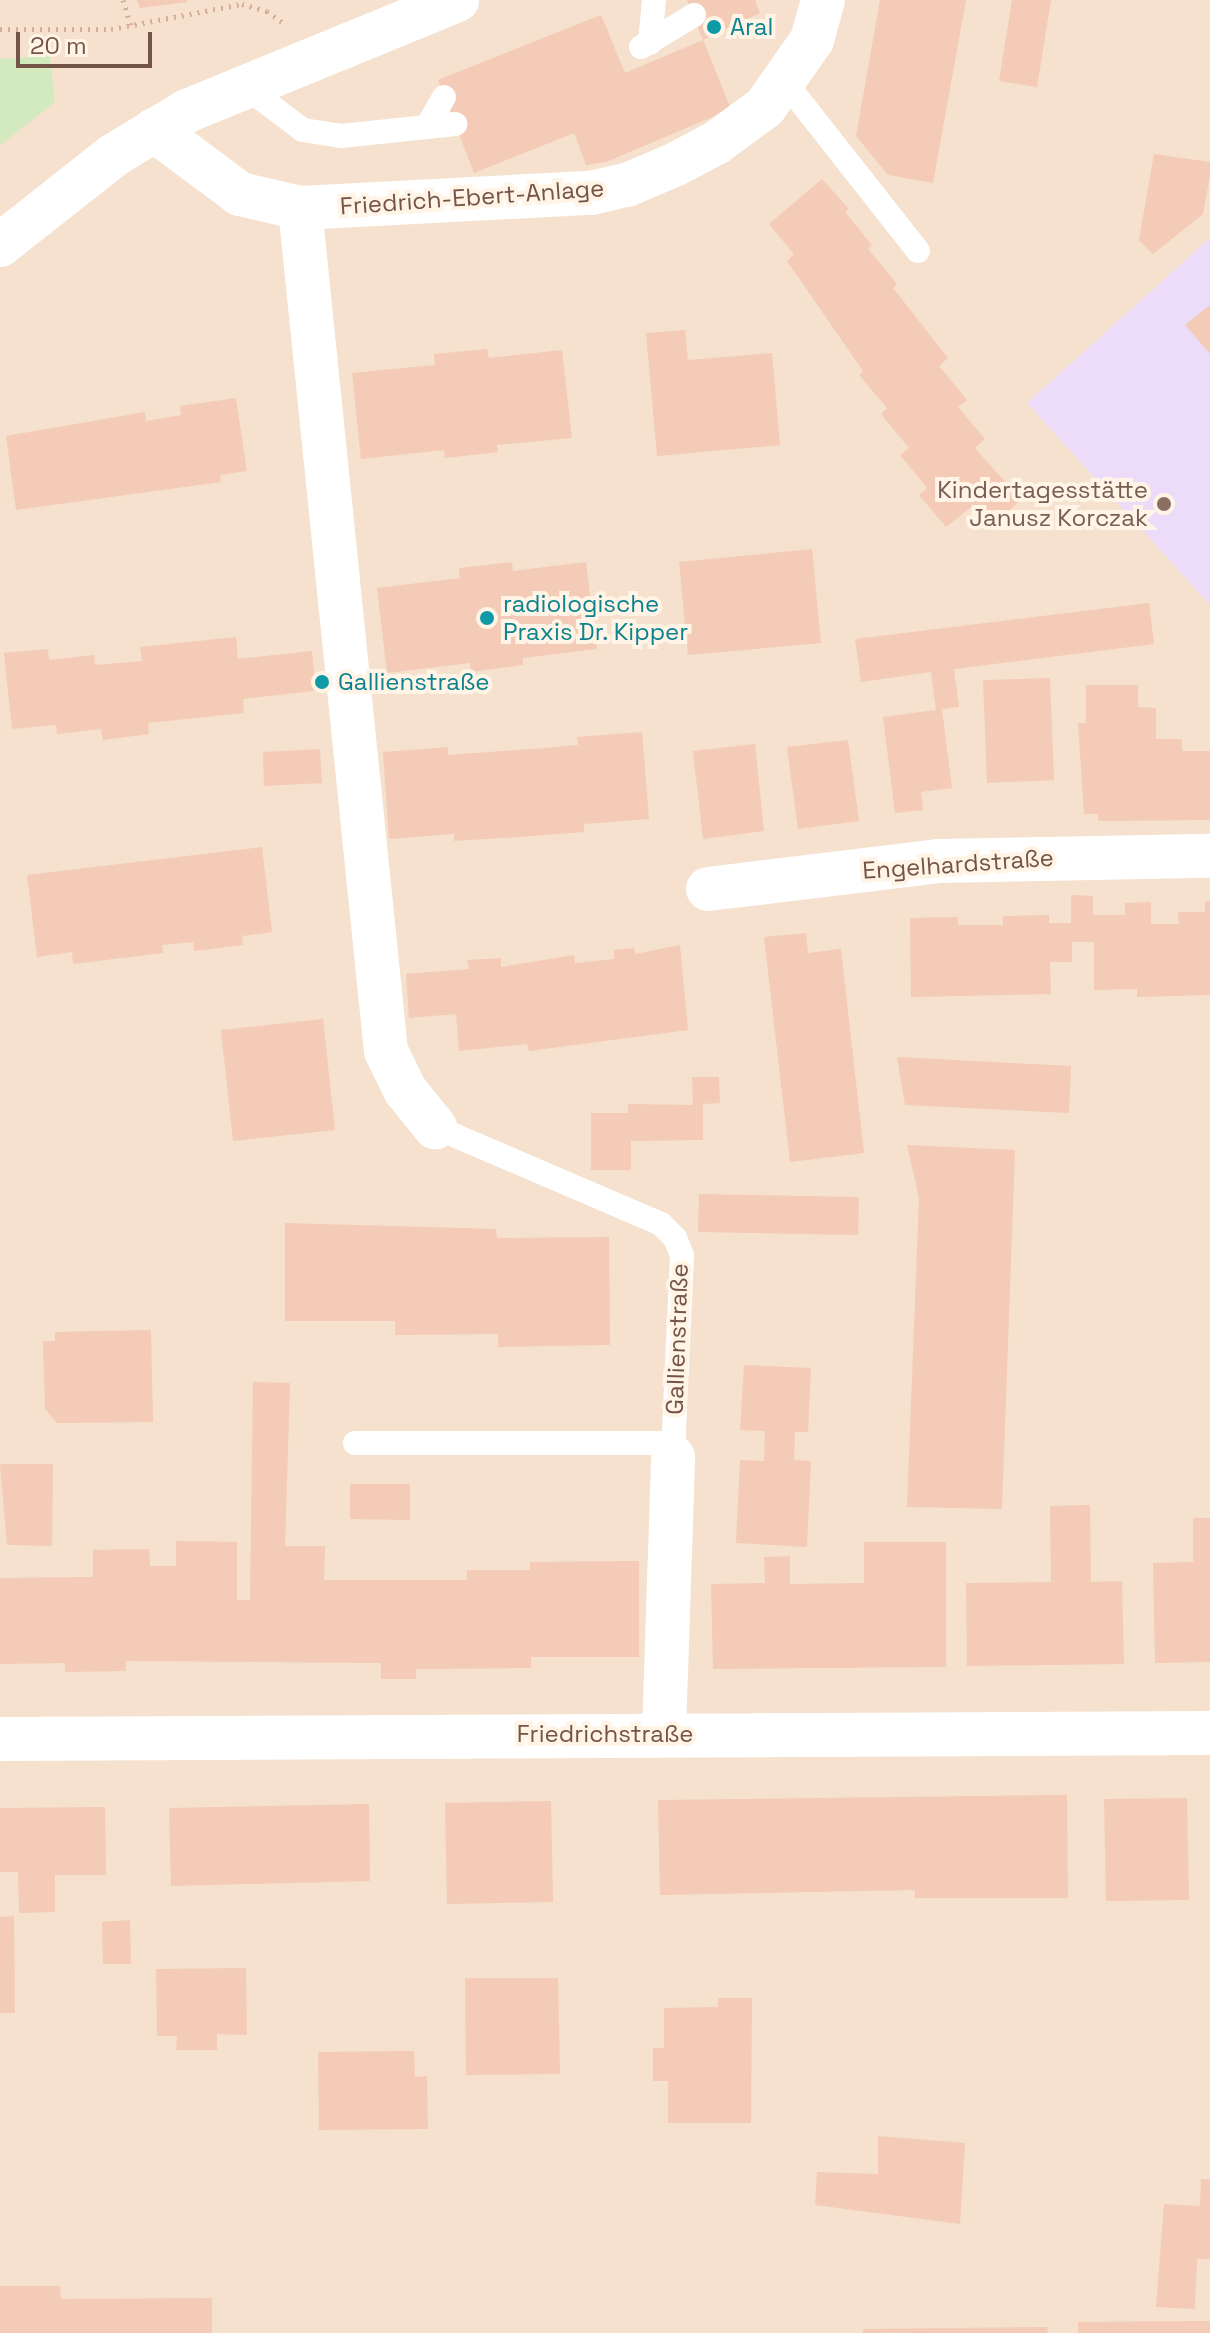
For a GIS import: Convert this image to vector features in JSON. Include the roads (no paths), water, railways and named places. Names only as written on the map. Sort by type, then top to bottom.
[{"type":"street","points":[[0,245],[154,130],[243,85],[457,0]]},
{"type":"street","name":"Friedrich-Ebert-Anlage","points":[[154,130],[240,194],[300,208],[572,194],[627,185],[716,143],[765,107],[812,40],[823,0]]},
{"type":"street","name":"Gallienstraße","points":[[300,208],[386,1051],[405,1090],[435,1127]]},
{"type":"street","name":"Engelhardstraße","points":[[708,889],[938,861],[1210,856]]},
{"type":"street","name":"Gallienstraße","points":[[664,1733],[674,1450]]},
{"type":"street","name":"Friedrichstraße","points":[[0,1739],[664,1733],[1210,1733]]},
{"type":"lane","points":[[630,19],[653,0]]},
{"type":"lane","points":[[653,0],[646,45],[694,15]]},
{"type":"lane","points":[[785,82],[918,251]]},
{"type":"lane","points":[[243,85],[303,130],[341,136],[429,123],[455,124]]},
{"type":"lane","points":[[429,123],[444,97]]},
{"type":"lane","name":"Gallienstraße","points":[[435,1127],[661,1224],[675,1238],[682,1255],[674,1450]]},
{"type":"lane","points":[[355,1443],[674,1450]]},
{"type":"place","name":"Aral","points":[[714,27]]},
{"type":"place","name":"Kindertagesstätte Janusz Korczak","points":[[1164,504]]},
{"type":"place","name":"radiologische Praxis Dr. Kipper","points":[[487,618]]},
{"type":"place","name":"Gallienstraße","points":[[322,682]]}]
